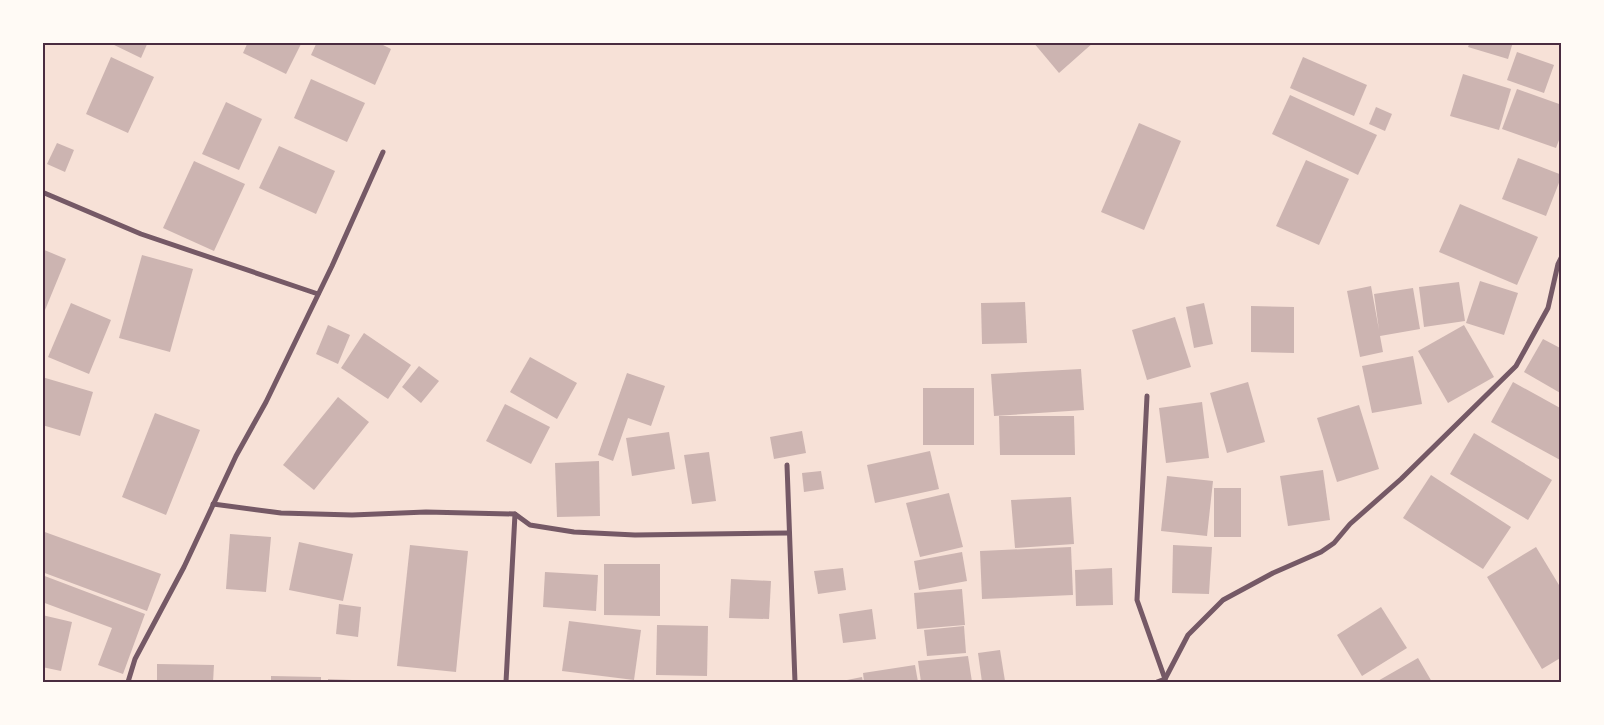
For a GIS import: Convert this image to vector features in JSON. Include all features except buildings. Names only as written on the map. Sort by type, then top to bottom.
[{"type":"street","points":[[128,682],[135,659],[184,567],[236,456],[266,402],[383,152]]},
{"type":"street","points":[[42,192],[141,234],[318,294]]},
{"type":"street","points":[[1157,682],[1165,679],[1188,635],[1223,600],[1273,573],[1321,552],[1334,543],[1350,524],[1401,480],[1516,366],[1548,308],[1558,264],[1562,256]]},
{"type":"street","points":[[1147,396],[1138,600],[1165,679]]},
{"type":"street","points":[[786,465],[795,682]]},
{"type":"street","points":[[213,504],[290,513],[352,515],[426,512],[515,514],[530,525],[574,532],[635,535],[789,533]]},
{"type":"street","points":[[506,682],[515,514]]}]
